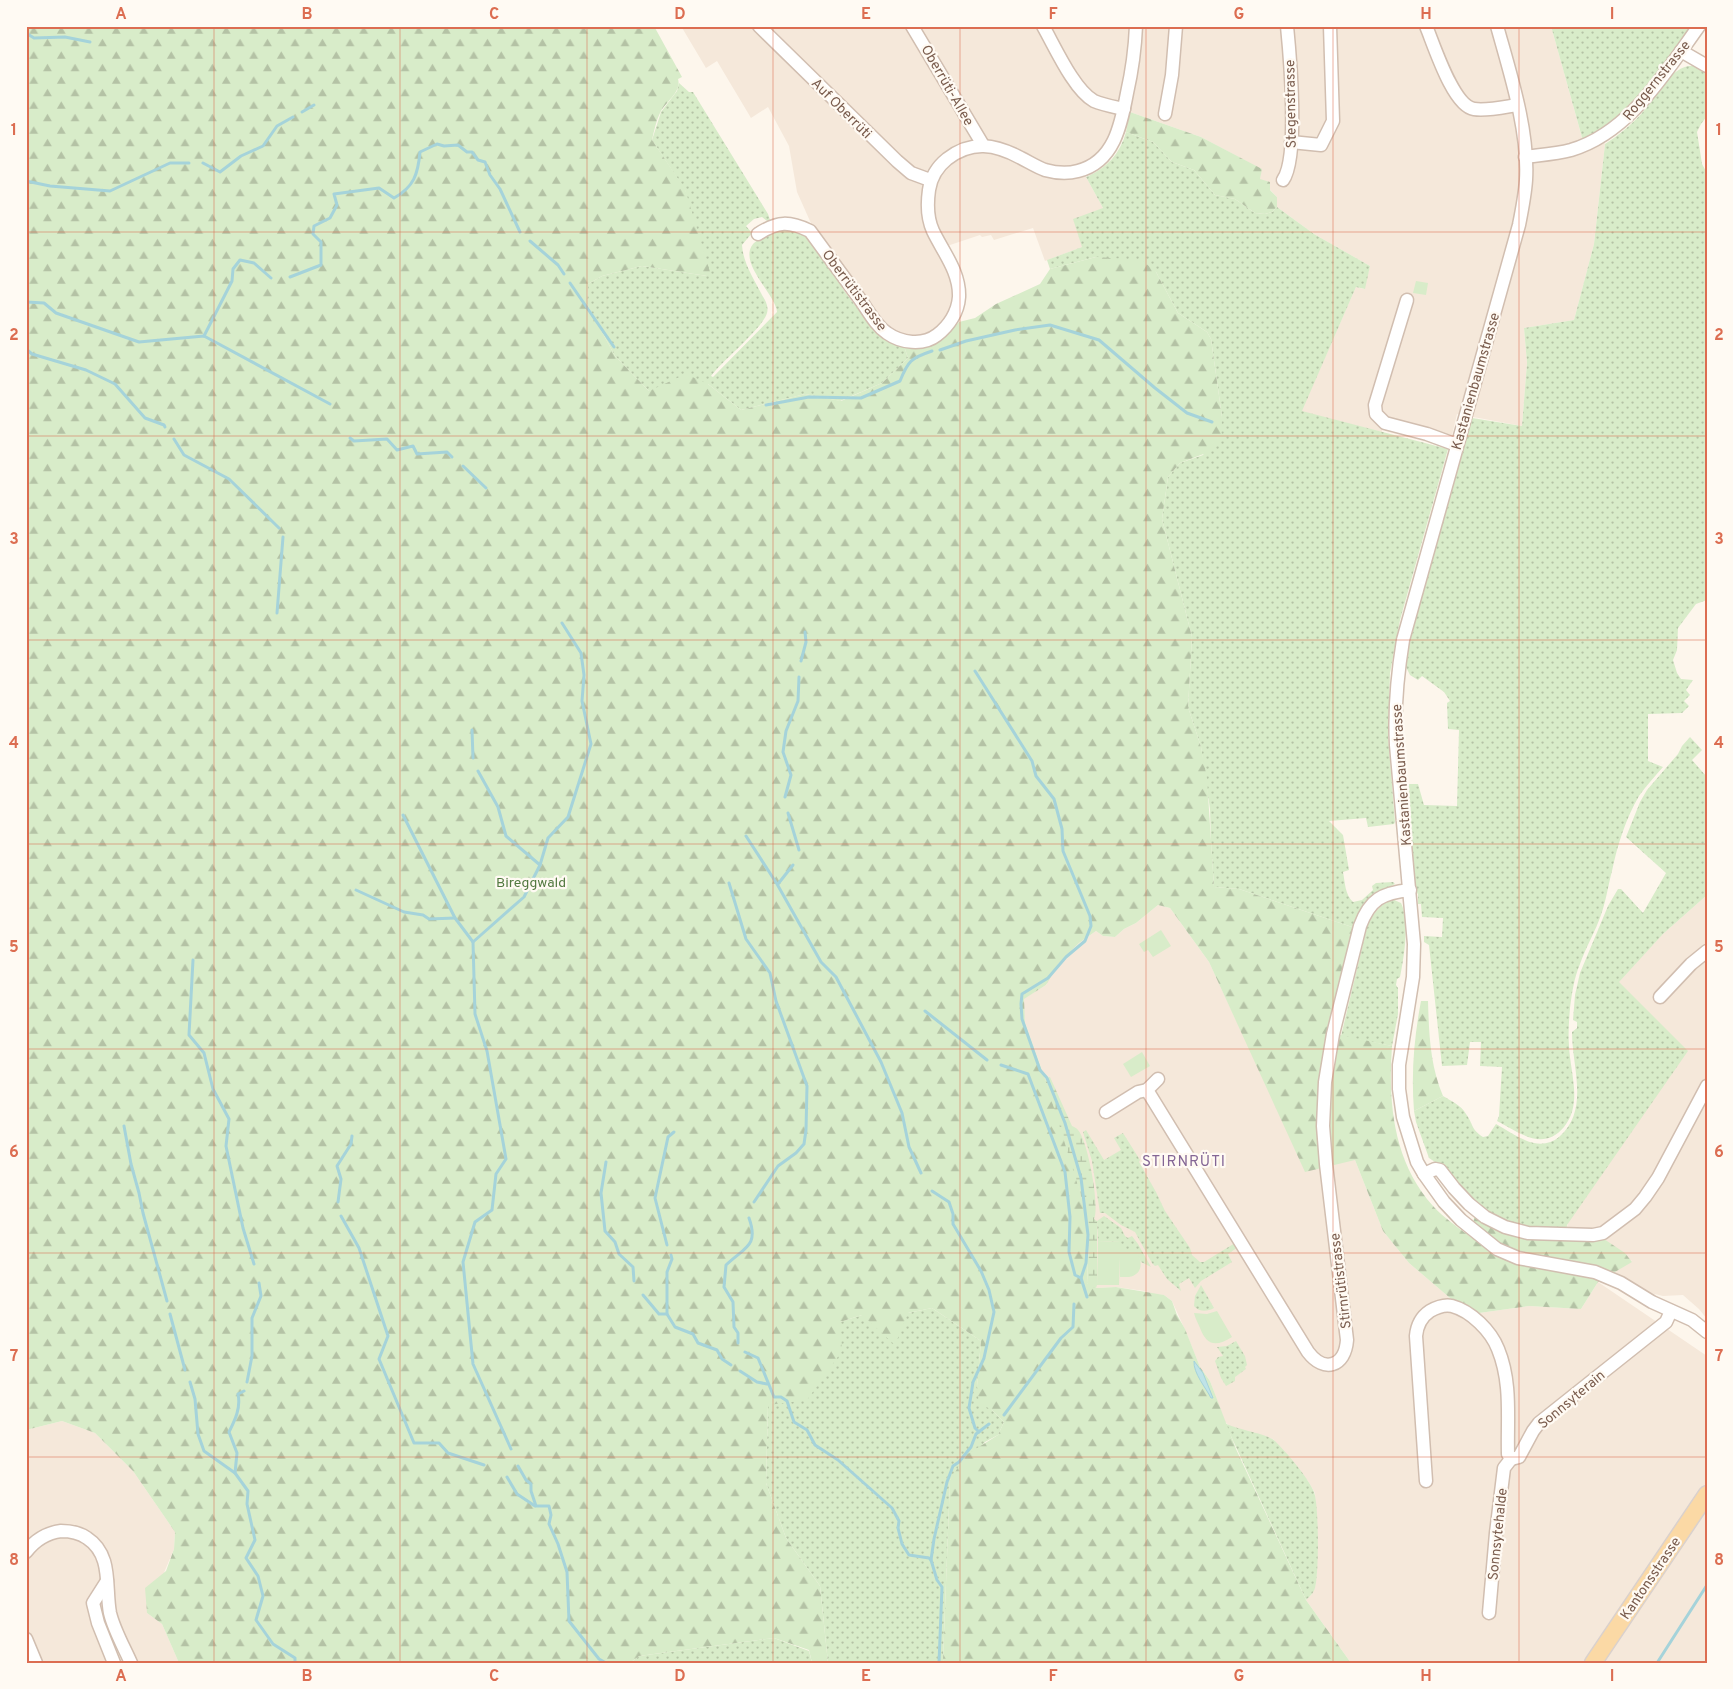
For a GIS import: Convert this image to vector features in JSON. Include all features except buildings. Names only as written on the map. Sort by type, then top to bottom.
[{"type":"main road","name":"Kantonsstrasse","points":[[1593,1663],[1707,1494]]},
{"type":"street","name":"Auf Oberrüti","points":[[759,26],[897,161],[911,173],[930,180]]},
{"type":"street","name":"Oberrüti-Allee","points":[[912,26],[983,145]]},
{"type":"street","points":[[1043,26],[1084,94],[1095,101],[1124,109]]},
{"type":"street","points":[[930,180],[945,161],[956,153],[983,145],[999,148],[1043,169],[1054,172],[1070,173],[1096,164],[1106,154],[1118,132],[1133,65],[1136,26]]},
{"type":"street","points":[[1165,114],[1172,75],[1176,26]]},
{"type":"street","name":"Stegenstrasse","points":[[1283,180],[1290,163],[1291,142],[1292,90],[1287,26]]},
{"type":"street","points":[[1291,142],[1320,145],[1333,121],[1330,26]]},
{"type":"street","points":[[1426,26],[1451,85],[1466,106],[1474,109],[1517,105]]},
{"type":"street","name":"Kastanienbaumstrasse","points":[[1497,26],[1517,105],[1525,157],[1526,178],[1519,225],[1403,640],[1397,679],[1396,745],[1414,936],[1414,964],[1399,1066],[1399,1088],[1410,1143],[1424,1174],[1444,1202],[1461,1220],[1497,1250],[1518,1258],[1595,1272],[1621,1282],[1652,1302],[1692,1320],[1707,1332]]},
{"type":"street","name":"Roggernstrasse","points":[[1525,157],[1573,150],[1602,136],[1628,118],[1699,26]]},
{"type":"street","points":[[1681,51],[1707,66]]},
{"type":"street","name":"Oberrütistrasse","points":[[758,234],[776,225],[787,223],[810,231],[880,327],[897,339],[910,342],[931,338],[948,324],[955,313],[959,298],[958,281],[952,265],[932,229],[927,204],[930,180]]},
{"type":"street","points":[[1407,300],[1375,405],[1376,414],[1385,422],[1457,445]]},
{"type":"street","name":"Stirnrütistrasse","points":[[1147,1090],[1308,1352],[1315,1360],[1323,1364],[1338,1362],[1345,1353],[1347,1340],[1326,1164],[1323,1126],[1325,1082],[1333,1034],[1364,915],[1381,896],[1391,892],[1410,890]]},
{"type":"street","points":[[1660,997],[1691,964],[1707,951]]},
{"type":"street","points":[[1106,1112],[1138,1092],[1147,1090],[1158,1080]]},
{"type":"street","points":[[1424,1174],[1435,1168],[1440,1170],[1469,1204],[1485,1217],[1505,1227],[1528,1233],[1593,1235],[1603,1233],[1619,1222],[1646,1197],[1707,1086]]},
{"type":"street","points":[[1426,1481],[1416,1328],[1428,1313],[1441,1306],[1452,1306],[1464,1311],[1486,1329],[1498,1347],[1507,1388],[1509,1415],[1508,1454],[1511,1459]]},
{"type":"street","name":"Sonnsyterain","points":[[1511,1459],[1519,1457],[1533,1430],[1539,1423],[1666,1322],[1671,1311]]},
{"type":"street","name":"Sonnsytehalde","points":[[1489,1613],[1504,1468],[1511,1459]]},
{"type":"street","points":[[26,1552],[35,1542],[54,1532],[65,1531],[84,1536],[94,1542],[100,1550],[106,1566],[110,1614],[116,1632],[132,1663]]},
{"type":"street","points":[[107,1581],[93,1603],[98,1623],[114,1663]]},
{"type":"street","points":[[26,1639],[36,1663]]},
{"type":"shaded area","points":[[681,26],[1551,26],[1584,145],[1602,136],[1605,144],[1594,244],[1574,320],[1524,328],[1527,363],[1522,426],[1457,414],[1452,435],[1383,426],[1382,432],[1301,412],[1356,287],[1364,289],[1370,266],[1314,234],[1277,207],[1277,197],[1260,179],[1261,169],[1201,137],[1130,112],[1126,132],[1114,130],[1102,152],[1082,165],[1086,177],[1103,208],[1082,247],[1045,261],[1033,228],[994,240],[991,235],[982,237],[980,235],[938,249],[953,278],[956,294],[946,322],[927,334],[917,336],[899,334],[883,323],[814,230],[797,192],[789,146],[768,107],[751,118],[717,61],[706,68]]},
{"type":"shaded area","points":[[1707,895],[1707,1319],[1683,1295],[1663,1296],[1646,1292],[1612,1274],[1632,1261],[1566,1232],[1618,982],[1663,934]]},
{"type":"shaded area","points":[[1158,905],[1170,908],[1209,962],[1241,1031],[1355,1160],[1383,1231],[1409,1263],[1450,1298],[1479,1313],[1529,1306],[1581,1309],[1598,1282],[1707,1356],[1707,1663],[1351,1663],[1306,1600],[1312,1594],[1315,1587],[1317,1574],[1315,1493],[1308,1481],[1273,1439],[1231,1427],[1225,1422],[1210,1381],[1200,1367],[1172,1301],[1164,1295],[1144,1291],[1116,1287],[1096,1288],[1062,1126],[1025,1023],[1023,999],[1046,985],[1059,963],[1079,943],[1096,931],[1103,936],[1115,937]]},
{"type":"shaded area","points":[[62,1421],[95,1433],[133,1471],[175,1532],[174,1549],[147,1613],[162,1624],[179,1663],[26,1663],[26,1430]]},
{"type":"green space","name":"Bireggwald","points":[[26,26],[654,26],[682,77],[678,79],[679,84],[675,93],[660,113],[652,140],[685,189],[710,272],[707,276],[642,266],[602,276],[588,284],[587,304],[615,356],[649,391],[686,374],[708,384],[741,410],[805,394],[841,401],[882,383],[908,358],[904,346],[938,340],[947,335],[959,322],[975,318],[996,304],[1040,284],[1050,269],[1096,257],[1142,260],[1156,272],[1178,313],[1207,332],[1211,339],[1222,417],[1221,439],[1214,450],[1180,463],[1168,477],[1162,519],[1192,637],[1188,707],[1201,747],[1207,779],[1214,887],[1239,889],[1355,928],[1331,1033],[1392,1046],[1391,1089],[1396,1130],[1401,1151],[1420,1189],[1442,1215],[1472,1238],[1474,1218],[1477,1215],[1488,1223],[1604,1239],[1625,1253],[1632,1262],[1598,1282],[1581,1309],[1529,1306],[1479,1313],[1450,1298],[1409,1263],[1383,1231],[1355,1160],[1305,1172],[1209,962],[1170,908],[1158,905],[1115,937],[1103,936],[1096,931],[1079,943],[1059,963],[1046,985],[1024,999],[1025,1023],[1062,1126],[1082,1199],[1089,1238],[1087,1283],[1096,1288],[1116,1287],[1164,1295],[1172,1301],[1200,1367],[1210,1381],[1236,1449],[1306,1600],[1351,1663],[944,1663],[950,1480],[966,1455],[998,1435],[1004,1422],[992,1410],[979,1403],[977,1386],[981,1341],[932,1308],[908,1313],[895,1345],[862,1315],[840,1322],[842,1351],[807,1400],[768,1405],[766,1483],[786,1538],[820,1586],[828,1663],[812,1663],[809,1650],[774,1638],[639,1656],[630,1663],[179,1663],[162,1624],[147,1613],[145,1588],[166,1571],[174,1549],[175,1532],[133,1471],[95,1433],[62,1421],[26,1430]]},
{"type":"green space","points":[[1551,26],[1693,26],[1642,95],[1617,120],[1583,141]]},
{"type":"green space","points":[[1688,66],[1693,66],[1707,73],[1707,116],[1697,132],[1702,164],[1707,173],[1707,600],[1696,604],[1678,628],[1677,650],[1673,660],[1681,679],[1693,680],[1686,690],[1690,695],[1684,701],[1689,706],[1682,713],[1648,714],[1648,761],[1663,767],[1639,796],[1622,832],[1603,910],[1582,958],[1572,991],[1569,1041],[1574,1098],[1570,1118],[1556,1134],[1548,1138],[1531,1138],[1497,1121],[1499,1116],[1502,1067],[1480,1066],[1481,1042],[1470,1042],[1467,1065],[1442,1066],[1429,945],[1424,942],[1424,936],[1442,937],[1443,918],[1422,917],[1421,904],[1418,904],[1406,784],[1418,784],[1424,805],[1457,806],[1459,730],[1448,729],[1447,703],[1450,701],[1444,692],[1422,676],[1418,680],[1410,675],[1406,667],[1411,635],[1472,418],[1522,426],[1527,363],[1524,328],[1574,320],[1594,244],[1605,144],[1620,134],[1638,117],[1674,73]]},
{"type":"green space","points":[[679,83],[689,92],[693,92],[770,220],[767,221],[762,217],[754,219],[746,226],[752,233],[742,245],[747,265],[766,303],[767,313],[750,336],[711,376],[713,377],[777,312],[775,304],[752,266],[749,256],[751,247],[758,240],[773,232],[791,230],[805,235],[812,240],[845,292],[877,334],[888,341],[904,346],[908,358],[882,383],[840,401],[805,394],[741,410],[708,384],[649,391],[615,356],[587,304],[588,284],[602,276],[642,266],[707,276],[685,190],[652,140],[661,112],[677,91]]},
{"type":"green space","points":[[1130,112],[1201,137],[1262,169],[1260,179],[1270,182],[1270,190],[1277,197],[1277,207],[1272,212],[1265,214],[1255,213],[1235,199],[1215,195],[1194,170],[1172,162],[1153,142],[1126,132]]},
{"type":"green space","points":[[1126,132],[1153,142],[1172,162],[1194,170],[1215,195],[1235,199],[1255,213],[1265,214],[1272,212],[1277,207],[1314,234],[1370,266],[1365,289],[1356,287],[1302,411],[1448,449],[1400,620],[1390,673],[1388,736],[1395,822],[1394,824],[1368,827],[1366,818],[1329,821],[1343,835],[1349,870],[1343,872],[1347,892],[1353,902],[1362,900],[1373,890],[1372,886],[1376,883],[1393,882],[1395,884],[1382,891],[1355,928],[1239,889],[1214,887],[1210,809],[1201,747],[1188,707],[1192,637],[1162,519],[1168,477],[1180,463],[1203,455],[1222,417],[1211,339],[1207,332],[1178,313],[1156,272],[1096,257],[1050,269],[1047,260],[1082,247],[1073,219],[1103,208],[1086,177],[1106,165],[1112,159],[1120,147]]},
{"type":"green space","points":[[1416,281],[1428,283],[1426,295],[1413,293]]},
{"type":"green space","points":[[1690,737],[1702,750],[1692,760],[1707,777],[1707,895],[1663,934],[1619,982],[1688,1051],[1567,1225],[1566,1232],[1511,1226],[1493,1218],[1464,1194],[1442,1164],[1429,1158],[1414,1111],[1443,1096],[1464,1111],[1474,1129],[1483,1137],[1488,1136],[1496,1124],[1519,1138],[1537,1144],[1553,1141],[1568,1126],[1574,1114],[1577,1101],[1572,1032],[1577,1028],[1577,1022],[1573,1020],[1575,995],[1580,973],[1608,906],[1618,889],[1621,889],[1643,913],[1666,873],[1626,837],[1647,790]]},
{"type":"green space","points":[[1392,899],[1401,903],[1406,929],[1402,969],[1396,985],[1398,988],[1398,1014],[1392,1046],[1341,1036],[1368,923],[1378,909]]},
{"type":"green space","points":[[1161,930],[1171,946],[1153,957],[1148,950],[1144,952],[1139,944]]},
{"type":"green space","points":[[1421,1001],[1428,1001],[1433,1061],[1443,1096],[1414,1111],[1414,1056]]},
{"type":"green space","points":[[1142,1052],[1150,1066],[1131,1077],[1123,1064]]},
{"type":"green space","points":[[1050,1077],[1072,1126],[1078,1129],[1082,1136],[1089,1160],[1094,1188],[1094,1219],[1097,1221],[1096,1288],[1087,1283],[1089,1238],[1082,1199],[1045,1079]]},
{"type":"green space","points":[[1086,1130],[1104,1160],[1121,1150],[1114,1138],[1123,1133],[1140,1160],[1139,1162],[1165,1211],[1190,1248],[1192,1255],[1200,1262],[1204,1262],[1235,1243],[1238,1247],[1228,1254],[1232,1262],[1201,1281],[1195,1288],[1189,1278],[1179,1284],[1181,1291],[1167,1279],[1158,1265],[1155,1266],[1152,1263],[1135,1232],[1121,1225],[1105,1213],[1100,1213],[1092,1161],[1083,1132]]},
{"type":"green space","points":[[1104,1216],[1121,1228],[1125,1236],[1128,1238],[1132,1236],[1151,1267],[1141,1262],[1137,1254],[1120,1250],[1120,1242],[1098,1241],[1097,1221]]},
{"type":"green space","points":[[1098,1241],[1120,1242],[1120,1250],[1131,1250],[1138,1254],[1141,1265],[1138,1272],[1131,1277],[1120,1277],[1120,1257],[1119,1285],[1097,1285]]},
{"type":"green space","points":[[1201,1285],[1214,1308],[1203,1311],[1194,1306],[1195,1296]]},
{"type":"green space","points":[[932,1308],[981,1341],[977,1386],[992,1410],[1004,1422],[998,1435],[985,1442],[950,1480],[944,1663],[828,1663],[820,1586],[786,1538],[766,1483],[768,1405],[840,1322],[862,1315],[908,1313]]},
{"type":"green space","points":[[1217,1311],[1232,1337],[1213,1343],[1203,1334],[1194,1313],[1207,1314]]},
{"type":"green space","points":[[1236,1341],[1245,1356],[1247,1365],[1246,1369],[1235,1377],[1235,1381],[1226,1386],[1215,1361],[1218,1357],[1223,1356],[1217,1347],[1227,1346]]},
{"type":"green space","points":[[1225,1423],[1275,1441],[1302,1472],[1314,1492],[1318,1524],[1317,1570],[1315,1588],[1306,1600]]},
{"type":"green space","points":[[774,1638],[809,1651],[812,1663],[630,1663],[639,1656]]},
{"type":"water","points":[[1194,1361],[1203,1373],[1213,1398],[1211,1398],[1198,1375]]},
{"type":"waterway","points":[[26,33],[34,38],[65,37],[90,42]]},
{"type":"waterway","points":[[302,112],[314,105]]},
{"type":"waterway","points":[[203,163],[220,172],[241,156],[263,146],[277,126],[293,117]]},
{"type":"waterway","points":[[290,277],[321,265],[321,242],[313,234],[314,226],[330,218],[337,205],[334,194],[379,188],[394,198],[401,194],[414,179],[420,152],[437,144],[444,146],[458,145],[467,152],[472,152],[478,160],[485,162],[520,232]]},
{"type":"waterway","points":[[26,181],[50,186],[110,191],[170,163],[189,163]]},
{"type":"waterway","points":[[530,241],[558,265],[564,274]]},
{"type":"waterway","points":[[204,336],[232,281],[233,269],[240,260],[254,263],[271,278]]},
{"type":"waterway","points":[[570,283],[614,347]]},
{"type":"waterway","points":[[26,302],[44,303],[56,313],[139,342],[204,336],[330,404]]},
{"type":"waterway","points":[[940,350],[966,341],[1015,330],[1050,325],[1099,340],[1187,413],[1212,422]]},
{"type":"waterway","points":[[26,349],[32,354],[86,370],[115,384],[145,418],[165,427]]},
{"type":"waterway","points":[[766,405],[809,397],[861,398],[900,381],[911,361],[932,351]]},
{"type":"waterway","points":[[350,438],[354,441],[387,439],[397,450],[413,446],[417,454],[447,452],[452,457]]},
{"type":"waterway","points":[[174,439],[184,455],[229,479],[279,528]]},
{"type":"waterway","points":[[463,466],[486,488]]},
{"type":"waterway","points":[[277,613],[283,537]]},
{"type":"waterway","points":[[511,1449],[473,1364],[463,1262],[475,1222],[492,1210],[496,1174],[506,1159],[487,1051],[475,1014],[473,942],[524,897],[540,865],[548,838],[568,817],[591,744],[582,701],[584,675],[581,653],[562,623]]},
{"type":"waterway","points":[[801,661],[806,642],[805,632]]},
{"type":"waterway","points":[[975,671],[1032,761],[1036,776],[1054,799],[1062,829],[1063,851],[1090,916],[1091,926],[1085,941],[1066,957],[1048,978],[1022,994],[1021,1004],[1022,1019],[1040,1070],[1047,1078],[1065,1123],[1081,1178],[1088,1235],[1086,1263],[1081,1278],[1087,1297]]},
{"type":"waterway","points":[[785,797],[791,775],[783,752],[786,731],[798,701],[799,677]]},
{"type":"waterway","points":[[472,730],[473,758]]},
{"type":"waterway","points":[[478,771],[498,807],[506,836],[540,865]]},
{"type":"waterway","points":[[788,813],[799,850]]},
{"type":"waterway","points":[[403,815],[455,918],[473,942]]},
{"type":"waterway","points":[[746,836],[777,884],[821,962],[836,977],[881,1062],[902,1113],[909,1147],[921,1173]]},
{"type":"waterway","points":[[778,884],[793,865]]},
{"type":"waterway","points":[[729,883],[746,939],[770,973],[776,1001],[807,1086],[804,1144],[796,1153],[778,1166],[754,1202]]},
{"type":"waterway","points":[[356,890],[404,912],[423,915],[429,919],[455,918]]},
{"type":"waterway","points":[[193,960],[189,1035],[204,1053],[213,1089],[229,1119],[226,1146],[243,1228],[254,1264]]},
{"type":"waterway","points":[[925,1011],[987,1060]]},
{"type":"waterway","points":[[1001,1065],[1028,1074],[1065,1172],[1070,1217],[1069,1252],[1075,1275],[1081,1278]]},
{"type":"waterway","points":[[124,1126],[143,1213],[167,1301]]},
{"type":"waterway","points":[[667,1245],[655,1198],[668,1137],[674,1132]]},
{"type":"waterway","points":[[338,1202],[341,1179],[337,1166],[351,1144],[352,1136]]},
{"type":"waterway","points":[[606,1162],[601,1193],[605,1231],[615,1242],[619,1254],[633,1267],[634,1281]]},
{"type":"waterway","points":[[932,1191],[949,1202],[953,1214],[953,1224],[981,1271],[989,1290],[994,1312],[984,1358],[973,1382],[969,1408],[975,1428],[979,1432]]},
{"type":"waterway","points":[[341,1216],[359,1248],[388,1336],[379,1359],[414,1443],[439,1443],[448,1453],[484,1465]]},
{"type":"waterway","points":[[738,1343],[738,1333],[734,1327],[733,1302],[724,1287],[726,1265],[744,1250],[751,1240],[752,1227],[749,1218]]},
{"type":"waterway","points":[[667,1314],[667,1272],[672,1259],[671,1255]]},
{"type":"waterway","points":[[247,1382],[252,1356],[252,1318],[261,1296],[259,1283]]},
{"type":"waterway","points":[[643,1295],[659,1314],[667,1314],[675,1327],[693,1334],[698,1343],[717,1350],[722,1359],[731,1365]]},
{"type":"waterway","points":[[1004,1415],[1061,1338],[1073,1327],[1074,1304]]},
{"type":"waterway","points":[[170,1314],[185,1370]]},
{"type":"waterway","points":[[745,1352],[758,1358],[774,1397],[781,1397],[787,1401],[794,1422],[807,1430],[815,1445],[838,1460],[892,1508],[899,1521],[898,1528],[902,1544],[909,1555],[929,1558],[931,1560],[937,1580],[942,1587],[939,1663]]},
{"type":"waterway","points":[[740,1371],[757,1382],[767,1384]]},
{"type":"waterway","points":[[190,1382],[195,1399],[198,1434],[204,1451],[235,1473]]},
{"type":"waterway","points":[[244,1391],[238,1394],[238,1409],[229,1432],[237,1453],[235,1473],[248,1491],[247,1504],[255,1540],[246,1558],[258,1576],[263,1596],[256,1620],[273,1644],[295,1658],[295,1663]]},
{"type":"waterway","points":[[931,1560],[947,1482],[953,1466],[959,1462],[971,1447],[976,1434],[989,1424]]},
{"type":"waterway","points":[[518,1466],[526,1480],[531,1484],[531,1491],[536,1506],[549,1506],[551,1515],[549,1524],[567,1572],[569,1621],[599,1659],[606,1663]]},
{"type":"waterway","points":[[507,1477],[517,1494],[535,1506]]},
{"type":"waterway","points":[[1657,1663],[1707,1585]]},
{"type":"district","name":"STIRNRÜTI","points":[[1184,1161]]}]
